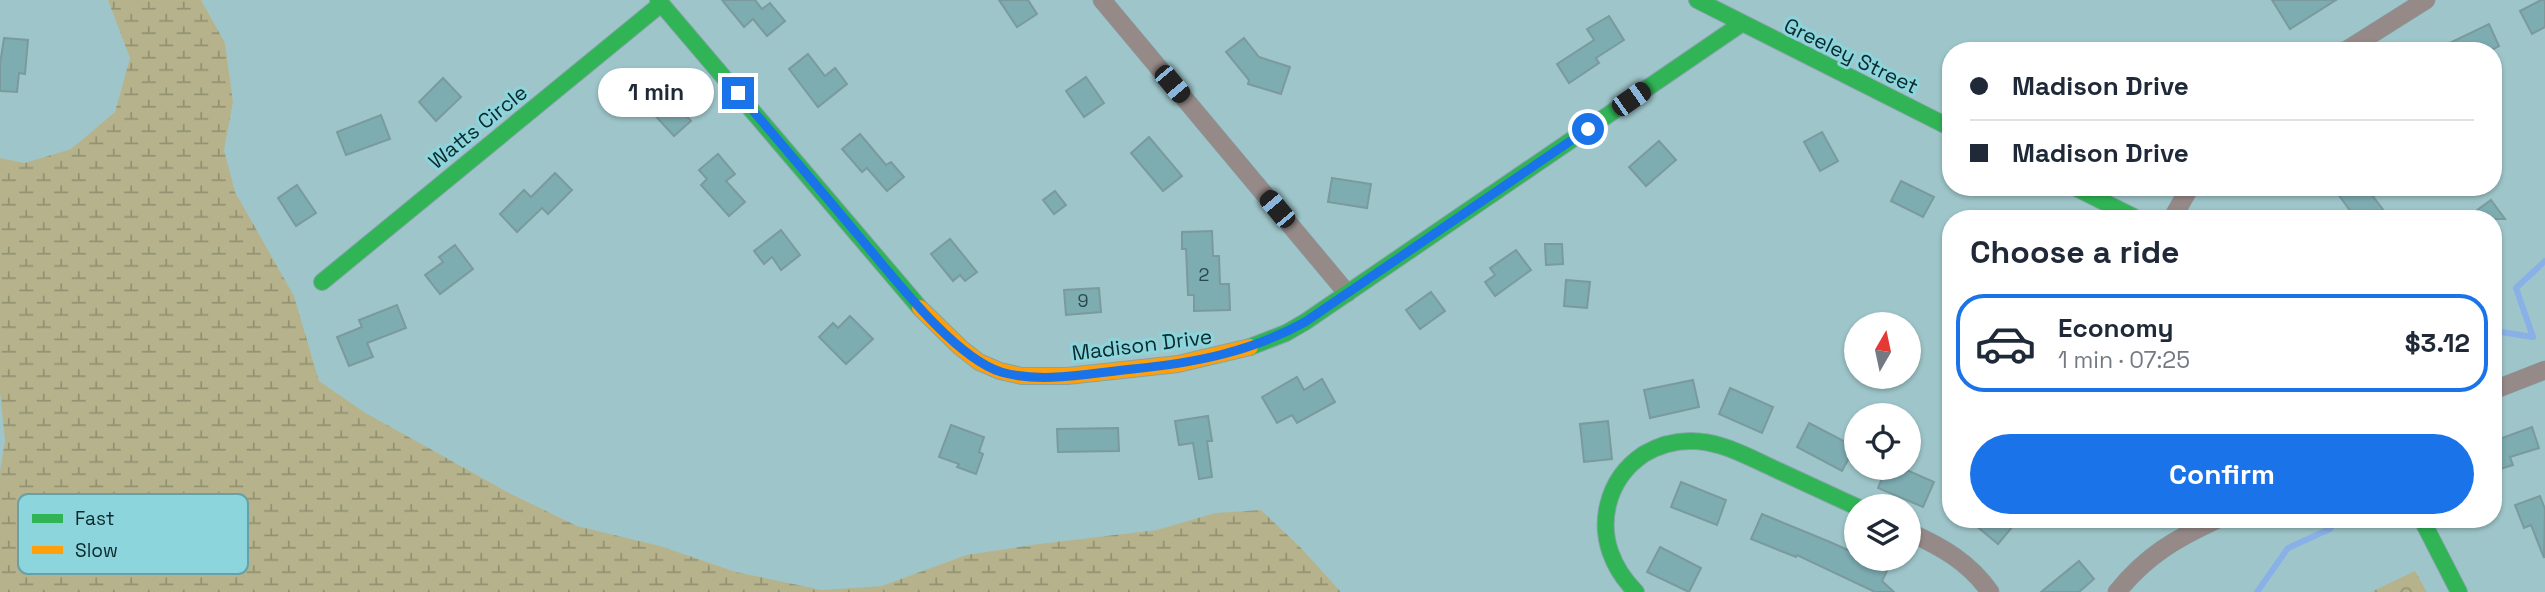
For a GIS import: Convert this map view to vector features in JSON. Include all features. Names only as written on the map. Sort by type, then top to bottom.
[{"type":"street","points":[[1102,0],[1347,293]]},
{"type":"street","name":"Greeley Street","points":[[1697,0],[1942,124]]},
{"type":"street","points":[[2359,42],[2426,0]]},
{"type":"street","name":"Madison Drive","points":[[660,2],[913,301],[979,362],[1022,376],[1067,376],[1178,364],[1222,356],[1286,333],[1741,24]]},
{"type":"street","name":"Watts Circle","points":[[322,282],[660,2]]},
{"type":"street","points":[[2092,196],[2120,210]]},
{"type":"street","points":[[2502,387],[2545,370]]},
{"type":"street","points":[[1636,592],[1624,580],[1611,558],[1605,520],[1611,494],[1624,472],[1633,462],[1654,448],[1679,440],[1718,443],[1844,501]]},
{"type":"street","points":[[2117,592],[2135,570],[2157,551],[2201,528]]},
{"type":"street","points":[[2426,528],[2459,592]]},
{"type":"street","points":[[1921,538],[1958,557],[1973,570],[1990,592]]},
{"type":"green space","points":[[108,0],[201,0],[225,43],[233,102],[224,150],[235,192],[294,296],[319,381],[364,412],[509,493],[577,526],[660,546],[736,572],[822,590],[882,586],[966,555],[1157,530],[1215,513],[1261,510],[1341,592],[0,592],[0,471],[5,441],[0,392],[0,158],[25,163],[71,149],[115,112],[130,58]]},
{"type":"green space","points":[[2415,571],[2427,592],[2371,592]]},
{"type":"building","points":[[722,0],[755,0],[762,9],[770,3],[785,21],[767,36],[753,19],[744,27]]},
{"type":"building","points":[[999,0],[1028,0],[1037,14],[1017,27]]},
{"type":"building","points":[[2272,0],[2336,0],[2290,29]]},
{"type":"building","points":[[2545,0],[2545,27],[2532,34],[2520,11]]},
{"type":"building","points":[[1609,16],[1624,40],[1596,58],[1599,63],[1569,83],[1557,64],[1594,40],[1587,29]]},
{"type":"building","points":[[2489,24],[2497,42],[2452,42]]},
{"type":"building","points":[[4,38],[28,40],[25,74],[19,73],[17,92],[0,91]]},
{"type":"building","points":[[1244,38],[1259,57],[1290,67],[1281,94],[1248,84],[1249,80],[1226,52]]},
{"type":"building","points":[[808,54],[825,76],[835,68],[847,84],[818,107],[789,69]]},
{"type":"building","points":[[644,76],[664,98],[668,95],[691,121],[674,136],[651,111],[647,115],[626,91]]},
{"type":"building","points":[[1086,77],[1104,103],[1084,117],[1066,91]]},
{"type":"building","points":[[443,78],[461,97],[436,121],[419,102]]},
{"type":"building","points":[[381,115],[390,139],[346,155],[337,132]]},
{"type":"building","points":[[1822,132],[1838,161],[1820,171],[1804,142]]},
{"type":"building","points":[[860,134],[886,165],[891,162],[904,177],[887,191],[867,168],[862,172],[842,149]]},
{"type":"building","points":[[1149,137],[1182,176],[1163,191],[1131,153]]},
{"type":"building","points":[[1659,141],[1676,160],[1646,186],[1629,167]]},
{"type":"building","points":[[718,154],[735,174],[726,181],[745,202],[729,216],[701,185],[707,179],[699,170]]},
{"type":"building","points":[[555,173],[572,190],[548,214],[542,208],[517,232],[500,214],[524,190],[531,197]]},
{"type":"building","points":[[1332,178],[1371,184],[1367,208],[1328,202]]},
{"type":"building","points":[[1901,181],[1934,197],[1923,217],[1891,201]]},
{"type":"building","points":[[297,185],[316,213],[296,226],[278,198]]},
{"type":"building","points":[[1055,191],[1066,205],[1054,214],[1043,200]]},
{"type":"building","points":[[2339,196],[2373,196],[2383,210],[2350,210]]},
{"type":"building","points":[[2491,200],[2498,210],[2477,210]]},
{"type":"building","points":[[781,230],[800,255],[781,270],[772,257],[764,264],[754,251]]},
{"type":"building","points":[[1212,231],[1213,256],[1219,256],[1220,284],[1229,284],[1230,310],[1194,311],[1194,295],[1188,295],[1186,249],[1182,249],[1182,232]]},
{"type":"building","points":[[950,239],[977,272],[965,281],[960,275],[953,281],[931,254]]},
{"type":"building","points":[[1545,244],[1562,244],[1563,264],[1546,265]]},
{"type":"building","points":[[455,245],[473,269],[440,294],[425,275],[443,262],[439,257]]},
{"type":"building","points":[[1516,250],[1531,270],[1495,296],[1485,282],[1495,275],[1490,268]]},
{"type":"building","points":[[1566,280],[1590,282],[1587,308],[1564,306]]},
{"type":"building","points":[[1099,288],[1101,312],[1066,315],[1064,290]]},
{"type":"building","points":[[1431,292],[1445,311],[1420,329],[1406,310]]},
{"type":"building","points":[[397,305],[406,328],[367,343],[373,357],[349,366],[337,337],[362,327],[359,320]]},
{"type":"building","points":[[850,316],[873,339],[846,364],[819,337],[833,323],[838,328]]},
{"type":"building","points":[[1297,377],[1304,390],[1322,379],[1335,402],[1297,423],[1292,415],[1277,423],[1262,397]]},
{"type":"building","points":[[1693,380],[1699,407],[1650,418],[1644,390]]},
{"type":"building","points":[[1730,388],[1773,407],[1762,433],[1719,414]]},
{"type":"building","points":[[1208,416],[1212,441],[1207,441],[1212,477],[1199,479],[1193,443],[1179,445],[1175,421]]},
{"type":"building","points":[[1608,421],[1612,459],[1584,462],[1580,424]]},
{"type":"building","points":[[1809,423],[1844,441],[1844,467],[1842,471],[1797,447]]},
{"type":"building","points":[[951,425],[984,437],[979,452],[983,454],[976,474],[939,457]]},
{"type":"building","points":[[2532,427],[2539,448],[2510,457],[2513,465],[2502,468],[2502,438]]},
{"type":"building","points":[[1118,428],[1119,451],[1058,452],[1057,429]]},
{"type":"building","points":[[1921,476],[1934,482],[1923,507],[1921,494],[1892,494],[1878,488],[1881,480],[1921,480]]},
{"type":"building","points":[[1681,482],[1726,500],[1717,525],[1671,507]]},
{"type":"building","points":[[2540,496],[2545,509],[2544,558],[2531,525],[2524,528],[2515,505]]},
{"type":"building","points":[[1762,514],[1844,548],[1844,571],[1887,571],[1882,581],[1894,592],[1875,592],[1797,555],[1796,557],[1751,539]]},
{"type":"building","points":[[1979,528],[2011,528],[1998,544]]},
{"type":"building","points":[[1660,547],[1701,568],[1689,592],[1647,572]]},
{"type":"building","points":[[2079,561],[2094,579],[2079,592],[2041,592]]},
{"type":"waterway","points":[[2502,332],[2533,337],[2516,288],[2545,261]]},
{"type":"waterway","points":[[2257,592],[2288,548],[2331,528]]},
{"type":"traffic: fast","points":[[658,0],[920,308]]},
{"type":"traffic: fast","points":[[1697,0],[1942,123]]},
{"type":"traffic: fast","points":[[322,282],[661,4]]},
{"type":"traffic: fast","points":[[1250,347],[1286,333],[1305,322],[1741,24]]},
{"type":"traffic: fast","points":[[2092,196],[2120,210]]},
{"type":"traffic: fast","points":[[1636,592],[1621,573],[1610,552],[1606,529],[1608,505],[1613,490],[1626,470],[1644,454],[1662,446],[1679,441],[1713,444],[1746,455],[1844,501]]},
{"type":"traffic: fast","points":[[2426,528],[2459,592]]},
{"type":"traffic: slow","points":[[920,308],[979,362],[1022,376],[1067,376],[1178,364],[1250,347]]},
{"type":"route","points":[[738,93],[913,301],[979,362],[1022,376],[1067,376],[1178,364],[1243,350],[1286,333],[1588,129]]}]
